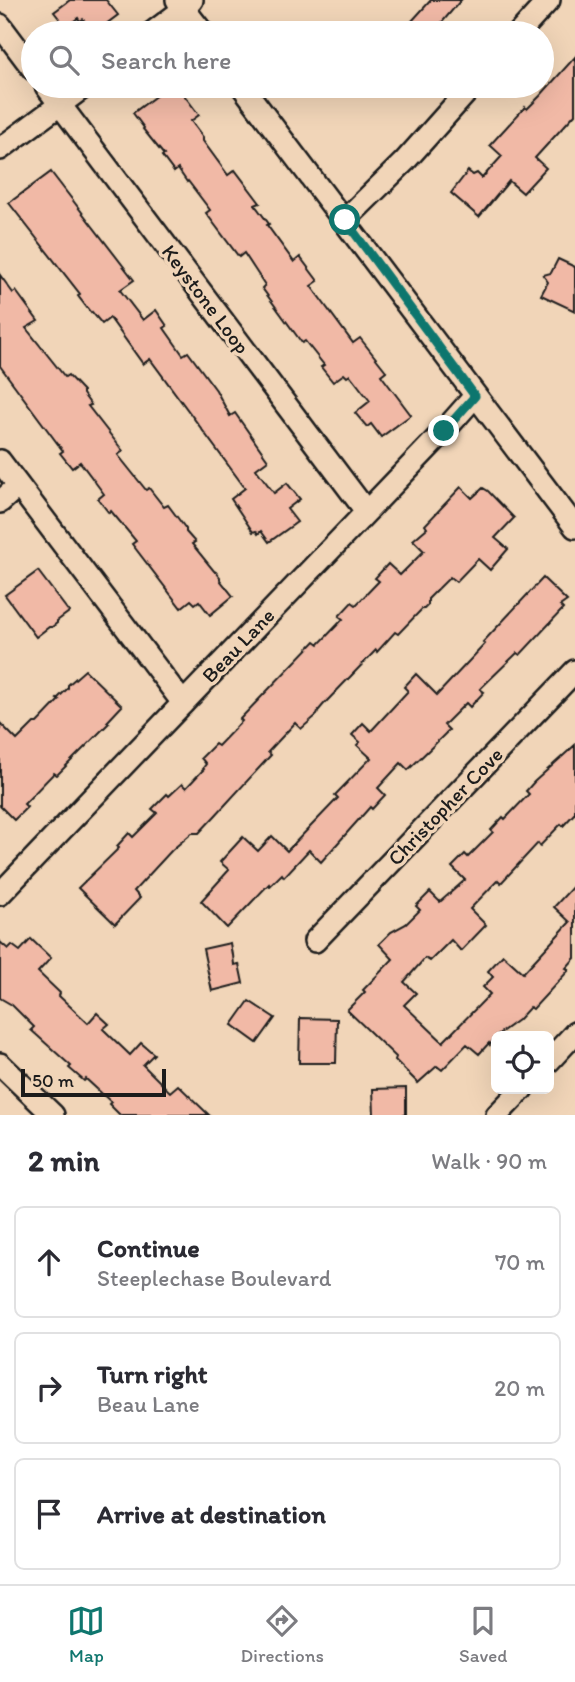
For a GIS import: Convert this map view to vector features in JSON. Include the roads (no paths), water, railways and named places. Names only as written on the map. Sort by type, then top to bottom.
[{"type":"street","points":[[530,21],[549,0]]},
{"type":"street","points":[[165,21],[184,3],[195,21]]},
{"type":"street","points":[[0,25],[21,53]]},
{"type":"street","name":"Keystone Loop","points":[[55,98],[366,511]]},
{"type":"street","points":[[0,149],[69,98]]},
{"type":"street","points":[[251,98],[575,527]]},
{"type":"street","points":[[345,220],[405,161],[461,98]]},
{"type":"street","name":"Beau Lane","points":[[0,894],[475,396]]},
{"type":"street","points":[[0,461],[183,703]]},
{"type":"street","points":[[0,502],[18,486]]},
{"type":"street","name":"Christopher Cove","points":[[315,941],[575,671]]},
{"type":"street","points":[[554,1056],[575,1033]]},
{"type":"street","points":[[0,1064],[53,1115]]},
{"type":"street","points":[[497,1115],[517,1094]]}]
